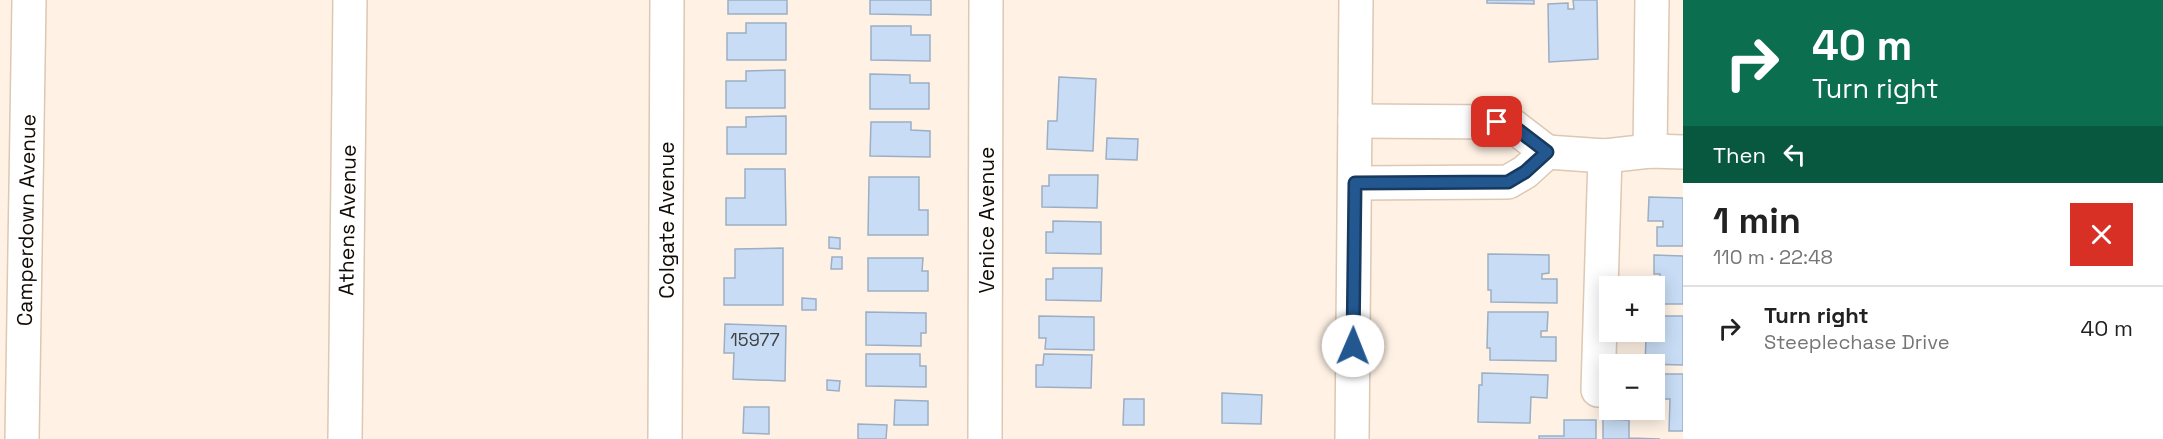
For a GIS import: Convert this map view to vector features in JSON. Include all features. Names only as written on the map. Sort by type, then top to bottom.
[{"type":"street","name":"Camperdown Avenue","points":[[22,439],[29,0]]},
{"type":"street","name":"Athens Avenue","points":[[345,439],[350,0]]},
{"type":"street","name":"Colgate Avenue","points":[[666,439],[667,0]]},
{"type":"street","name":"Venice Avenue","points":[[985,439],[986,0]]},
{"type":"street","points":[[1352,439],[1356,0]]},
{"type":"street","points":[[1650,151],[1652,0]]},
{"type":"street","points":[[1355,121],[1497,122],[1513,126],[1547,152],[1605,156],[1650,151],[1683,152]]},
{"type":"street","points":[[1355,183],[1508,182],[1525,172],[1547,152]]},
{"type":"street","points":[[1598,390],[1605,156]]},
{"type":"building","points":[[728,0],[787,0],[787,14],[728,14]]},
{"type":"building","points":[[870,0],[931,0],[931,15],[870,14]]},
{"type":"building","points":[[1487,0],[1534,0],[1534,4],[1487,3]]},
{"type":"building","points":[[1573,0],[1597,0],[1598,59],[1549,62],[1548,4],[1568,3],[1568,9],[1574,9]]},
{"type":"building","points":[[746,23],[786,23],[786,60],[727,60],[727,33],[746,33]]},
{"type":"building","points":[[871,26],[911,26],[911,35],[930,35],[930,61],[871,60]]},
{"type":"building","points":[[785,70],[785,108],[726,108],[726,81],[746,81],[746,71]]},
{"type":"building","points":[[870,74],[910,75],[910,83],[929,83],[929,109],[870,109]]},
{"type":"building","points":[[1059,77],[1096,79],[1093,151],[1047,149],[1048,121],[1057,121]]},
{"type":"building","points":[[786,116],[786,154],[727,154],[727,127],[746,127],[746,117]]},
{"type":"building","points":[[871,122],[911,122],[911,130],[930,131],[930,157],[870,156]]},
{"type":"building","points":[[1107,138],[1138,139],[1137,160],[1106,159]]},
{"type":"building","points":[[745,169],[785,169],[786,225],[726,225],[726,198],[745,198]]},
{"type":"building","points":[[1049,175],[1098,175],[1097,208],[1042,207],[1042,186],[1049,186]]},
{"type":"building","points":[[869,177],[919,177],[919,210],[928,210],[928,235],[868,235]]},
{"type":"building","points":[[1649,197],[1683,198],[1683,246],[1657,246],[1657,227],[1663,227],[1663,221],[1648,221]]},
{"type":"building","points":[[1053,221],[1101,222],[1101,254],[1046,253],[1046,232],[1053,232]]},
{"type":"building","points":[[829,237],[840,238],[840,249],[829,248]]},
{"type":"building","points":[[783,248],[783,305],[724,305],[724,278],[735,278],[735,249]]},
{"type":"building","points":[[1488,254],[1549,255],[1549,273],[1542,274],[1542,279],[1557,279],[1557,303],[1491,302],[1491,290],[1488,290]]},
{"type":"building","points":[[1654,255],[1683,256],[1683,304],[1665,304],[1665,276],[1654,274]]},
{"type":"building","points":[[832,257],[842,257],[842,269],[831,269]]},
{"type":"building","points":[[868,258],[923,258],[922,271],[928,271],[928,291],[868,291]]},
{"type":"building","points":[[1053,268],[1102,268],[1101,301],[1046,300],[1046,279],[1053,279]]},
{"type":"building","points":[[802,298],[816,299],[816,310],[802,310]]},
{"type":"building","points":[[866,312],[926,313],[926,333],[921,333],[921,346],[866,345]]},
{"type":"building","points":[[1488,312],[1548,312],[1547,331],[1541,331],[1541,337],[1556,337],[1556,361],[1490,360],[1490,348],[1487,348]]},
{"type":"building","points":[[1039,316],[1094,317],[1094,350],[1045,349],[1046,338],[1039,338]]},
{"type":"building","points":[[1665,316],[1683,316],[1683,365],[1665,365],[1665,354],[1645,354],[1646,342],[1665,342]]},
{"type":"building","points":[[725,324],[786,326],[785,381],[733,379],[734,353],[724,353]]},
{"type":"building","points":[[866,354],[920,354],[920,366],[926,366],[926,387],[866,386]]},
{"type":"building","points":[[1044,354],[1092,355],[1091,388],[1036,387],[1036,365],[1043,365]]},
{"type":"building","points":[[1482,373],[1548,375],[1547,398],[1531,397],[1530,423],[1478,422],[1479,385],[1482,385]]},
{"type":"building","points":[[1665,374],[1683,374],[1683,431],[1669,431],[1670,399],[1665,399]]},
{"type":"building","points":[[827,380],[840,381],[839,391],[827,390]]},
{"type":"building","points":[[1222,393],[1262,395],[1261,424],[1222,423]]},
{"type":"building","points":[[1124,399],[1144,399],[1144,425],[1123,425]]},
{"type":"building","points":[[895,400],[928,401],[928,425],[894,425]]},
{"type":"building","points":[[744,407],[769,407],[769,434],[743,433]]},
{"type":"building","points":[[1564,420],[1596,420],[1596,439],[1539,439],[1539,436],[1564,436]]},
{"type":"building","points":[[1603,420],[1629,420],[1629,438],[1660,439],[1603,439]]},
{"type":"building","points":[[858,424],[887,425],[886,439],[858,439]]},
{"type":"route","points":[[1353,346],[1355,183],[1508,182],[1525,172],[1547,152],[1513,126],[1497,122]]}]
